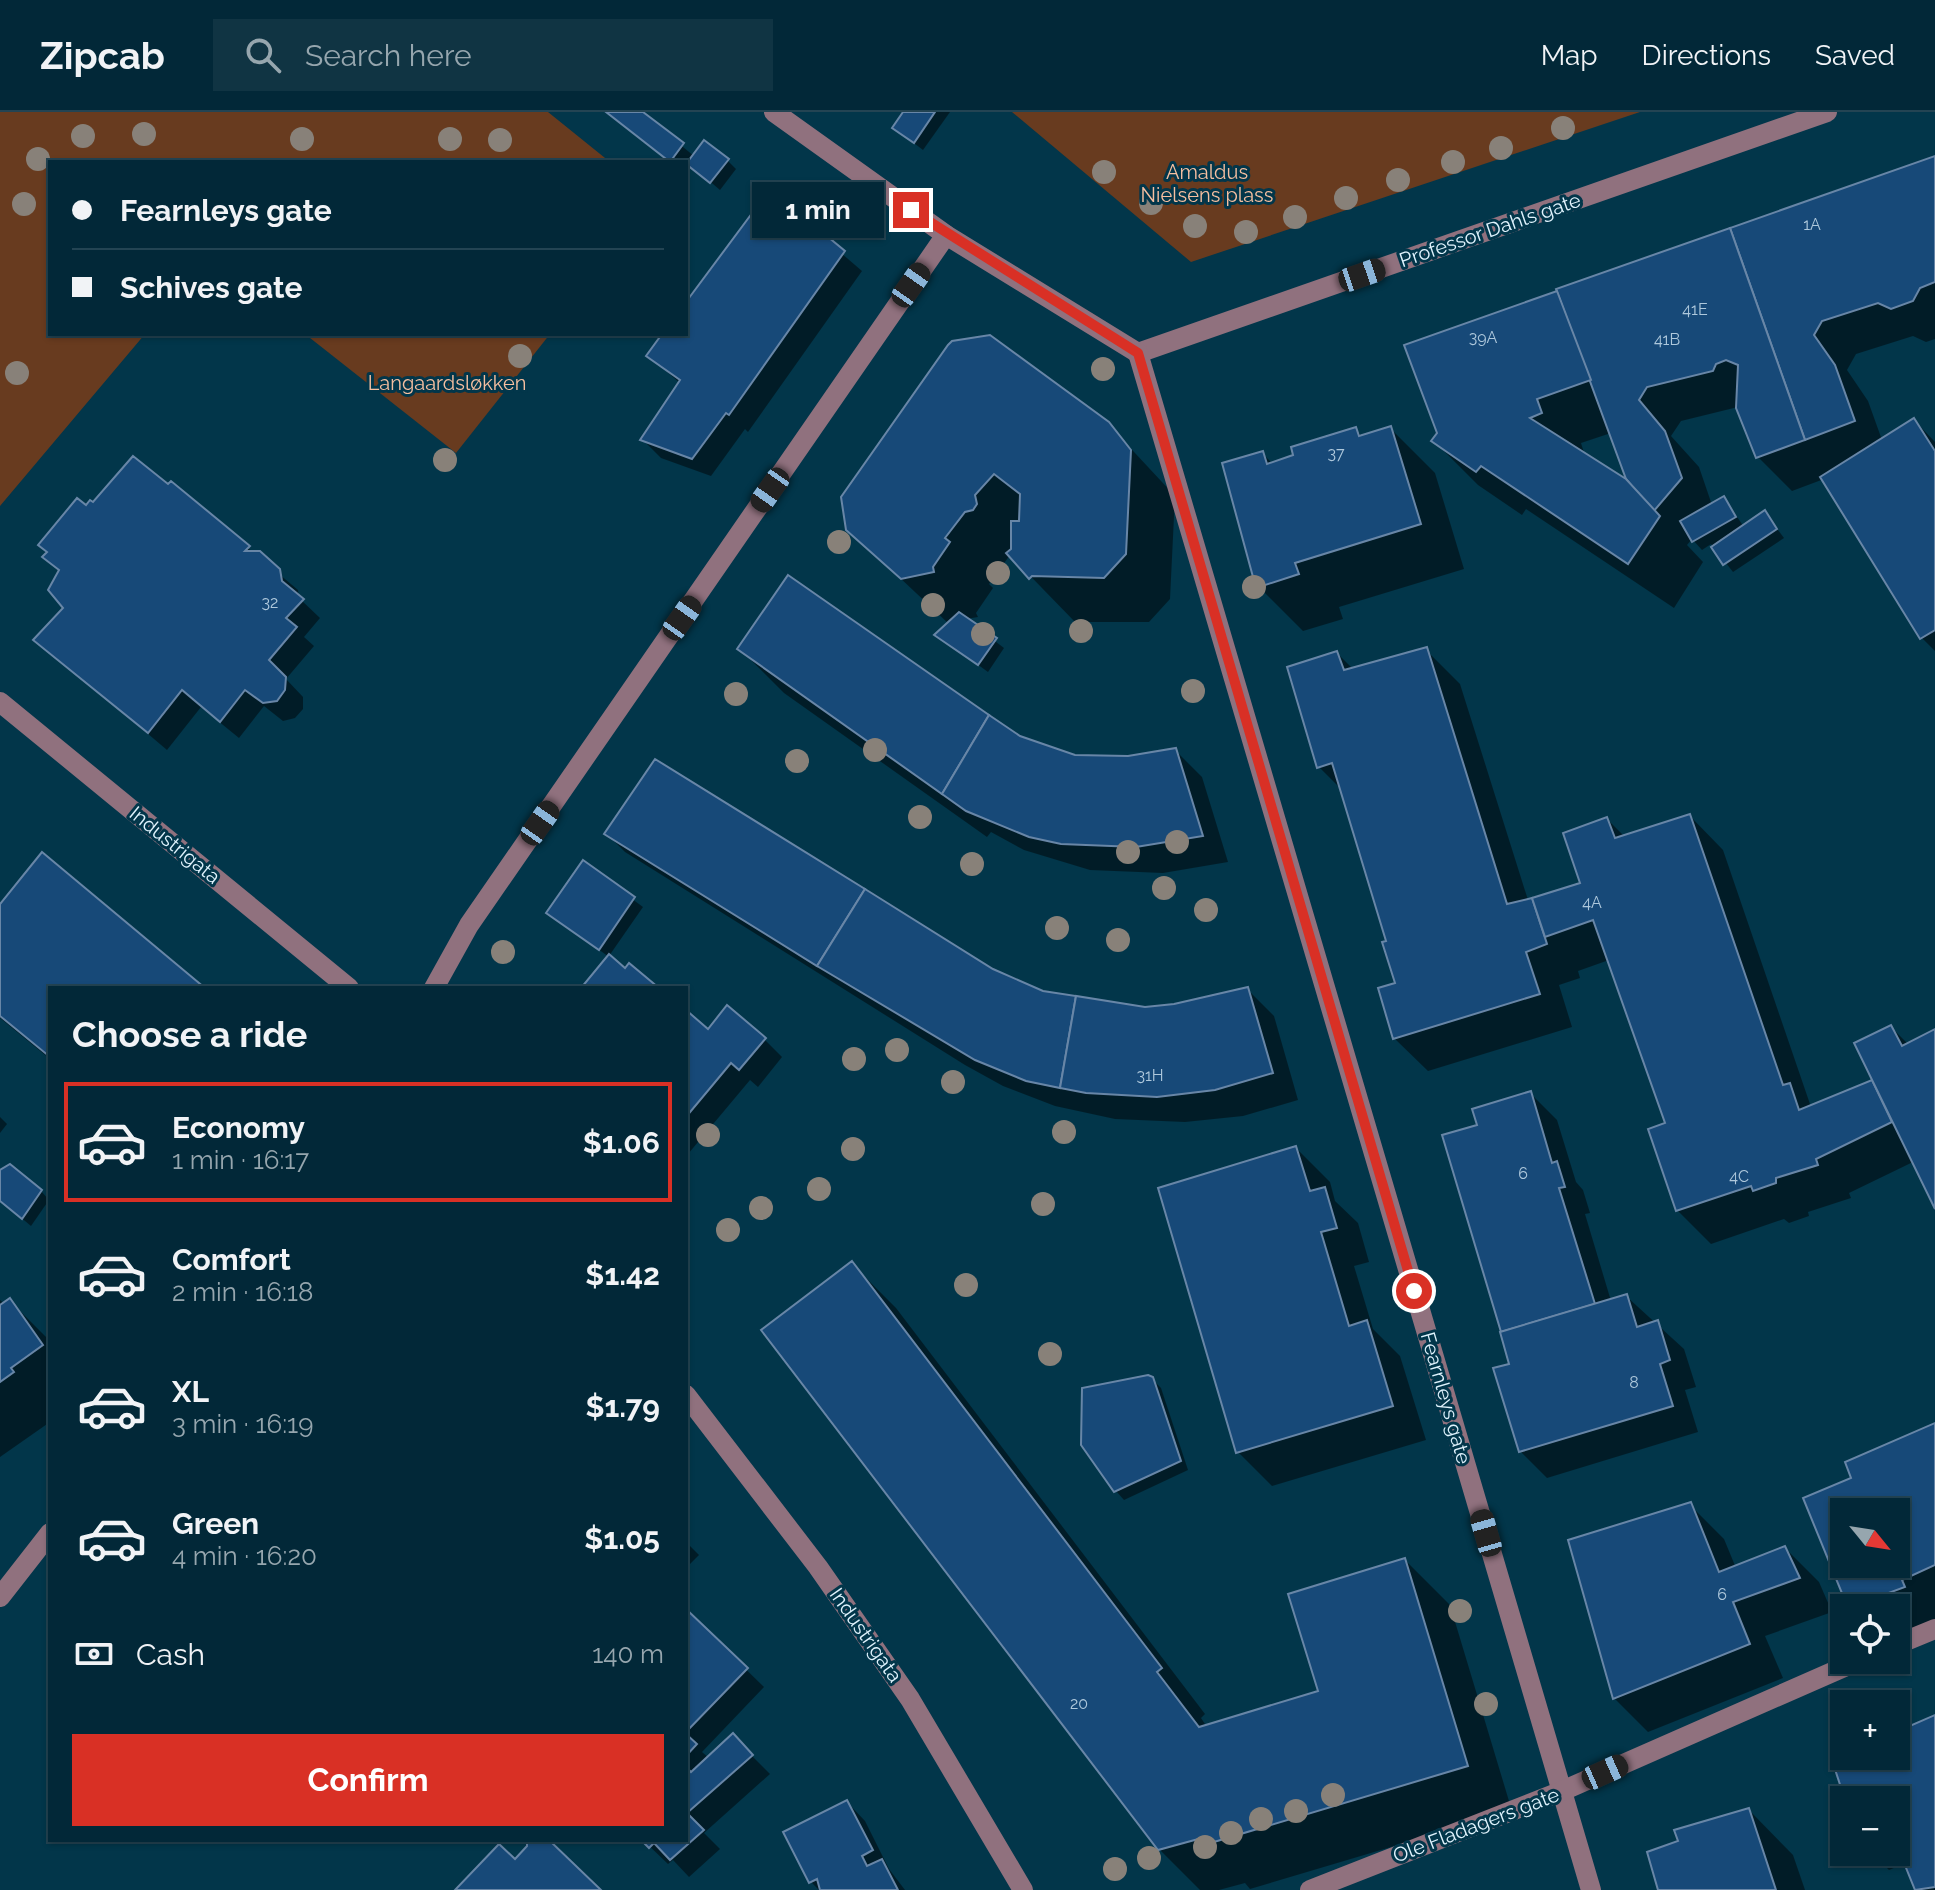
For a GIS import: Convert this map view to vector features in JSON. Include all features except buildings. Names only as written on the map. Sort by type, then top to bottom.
[{"type":"street","points":[[774,112],[946,235],[1138,353]]},
{"type":"street","name":"Professor Dahls gate","points":[[1138,353],[1827,112]]},
{"type":"street","points":[[435,986],[469,925],[946,235]]},
{"type":"street","name":"Fearnleys gate","points":[[1138,353],[1591,1890]]},
{"type":"street","name":"Industrigata","points":[[0,702],[347,986]]},
{"type":"street","name":"Industrigata","points":[[688,1398],[818,1567],[910,1699],[1023,1890]]},
{"type":"street","points":[[0,1597],[48,1536]]},
{"type":"street","points":[[1910,1639],[1935,1629]]},
{"type":"street","name":"Ole Fladagers gate","points":[[1310,1890],[1562,1791],[1830,1673]]},
{"type":"green space","points":[[0,112],[548,112],[608,160],[48,160],[48,336],[143,336],[0,506]]},
{"type":"green space","name":"Amaldus Nielsens plass","points":[[1012,112],[1640,112],[1191,262]]},
{"type":"green space","name":"Langaardsløkken","points":[[308,336],[548,336],[456,453]]},
{"type":"route","points":[[911,210],[946,235],[1138,353],[1414,1291]]}]
